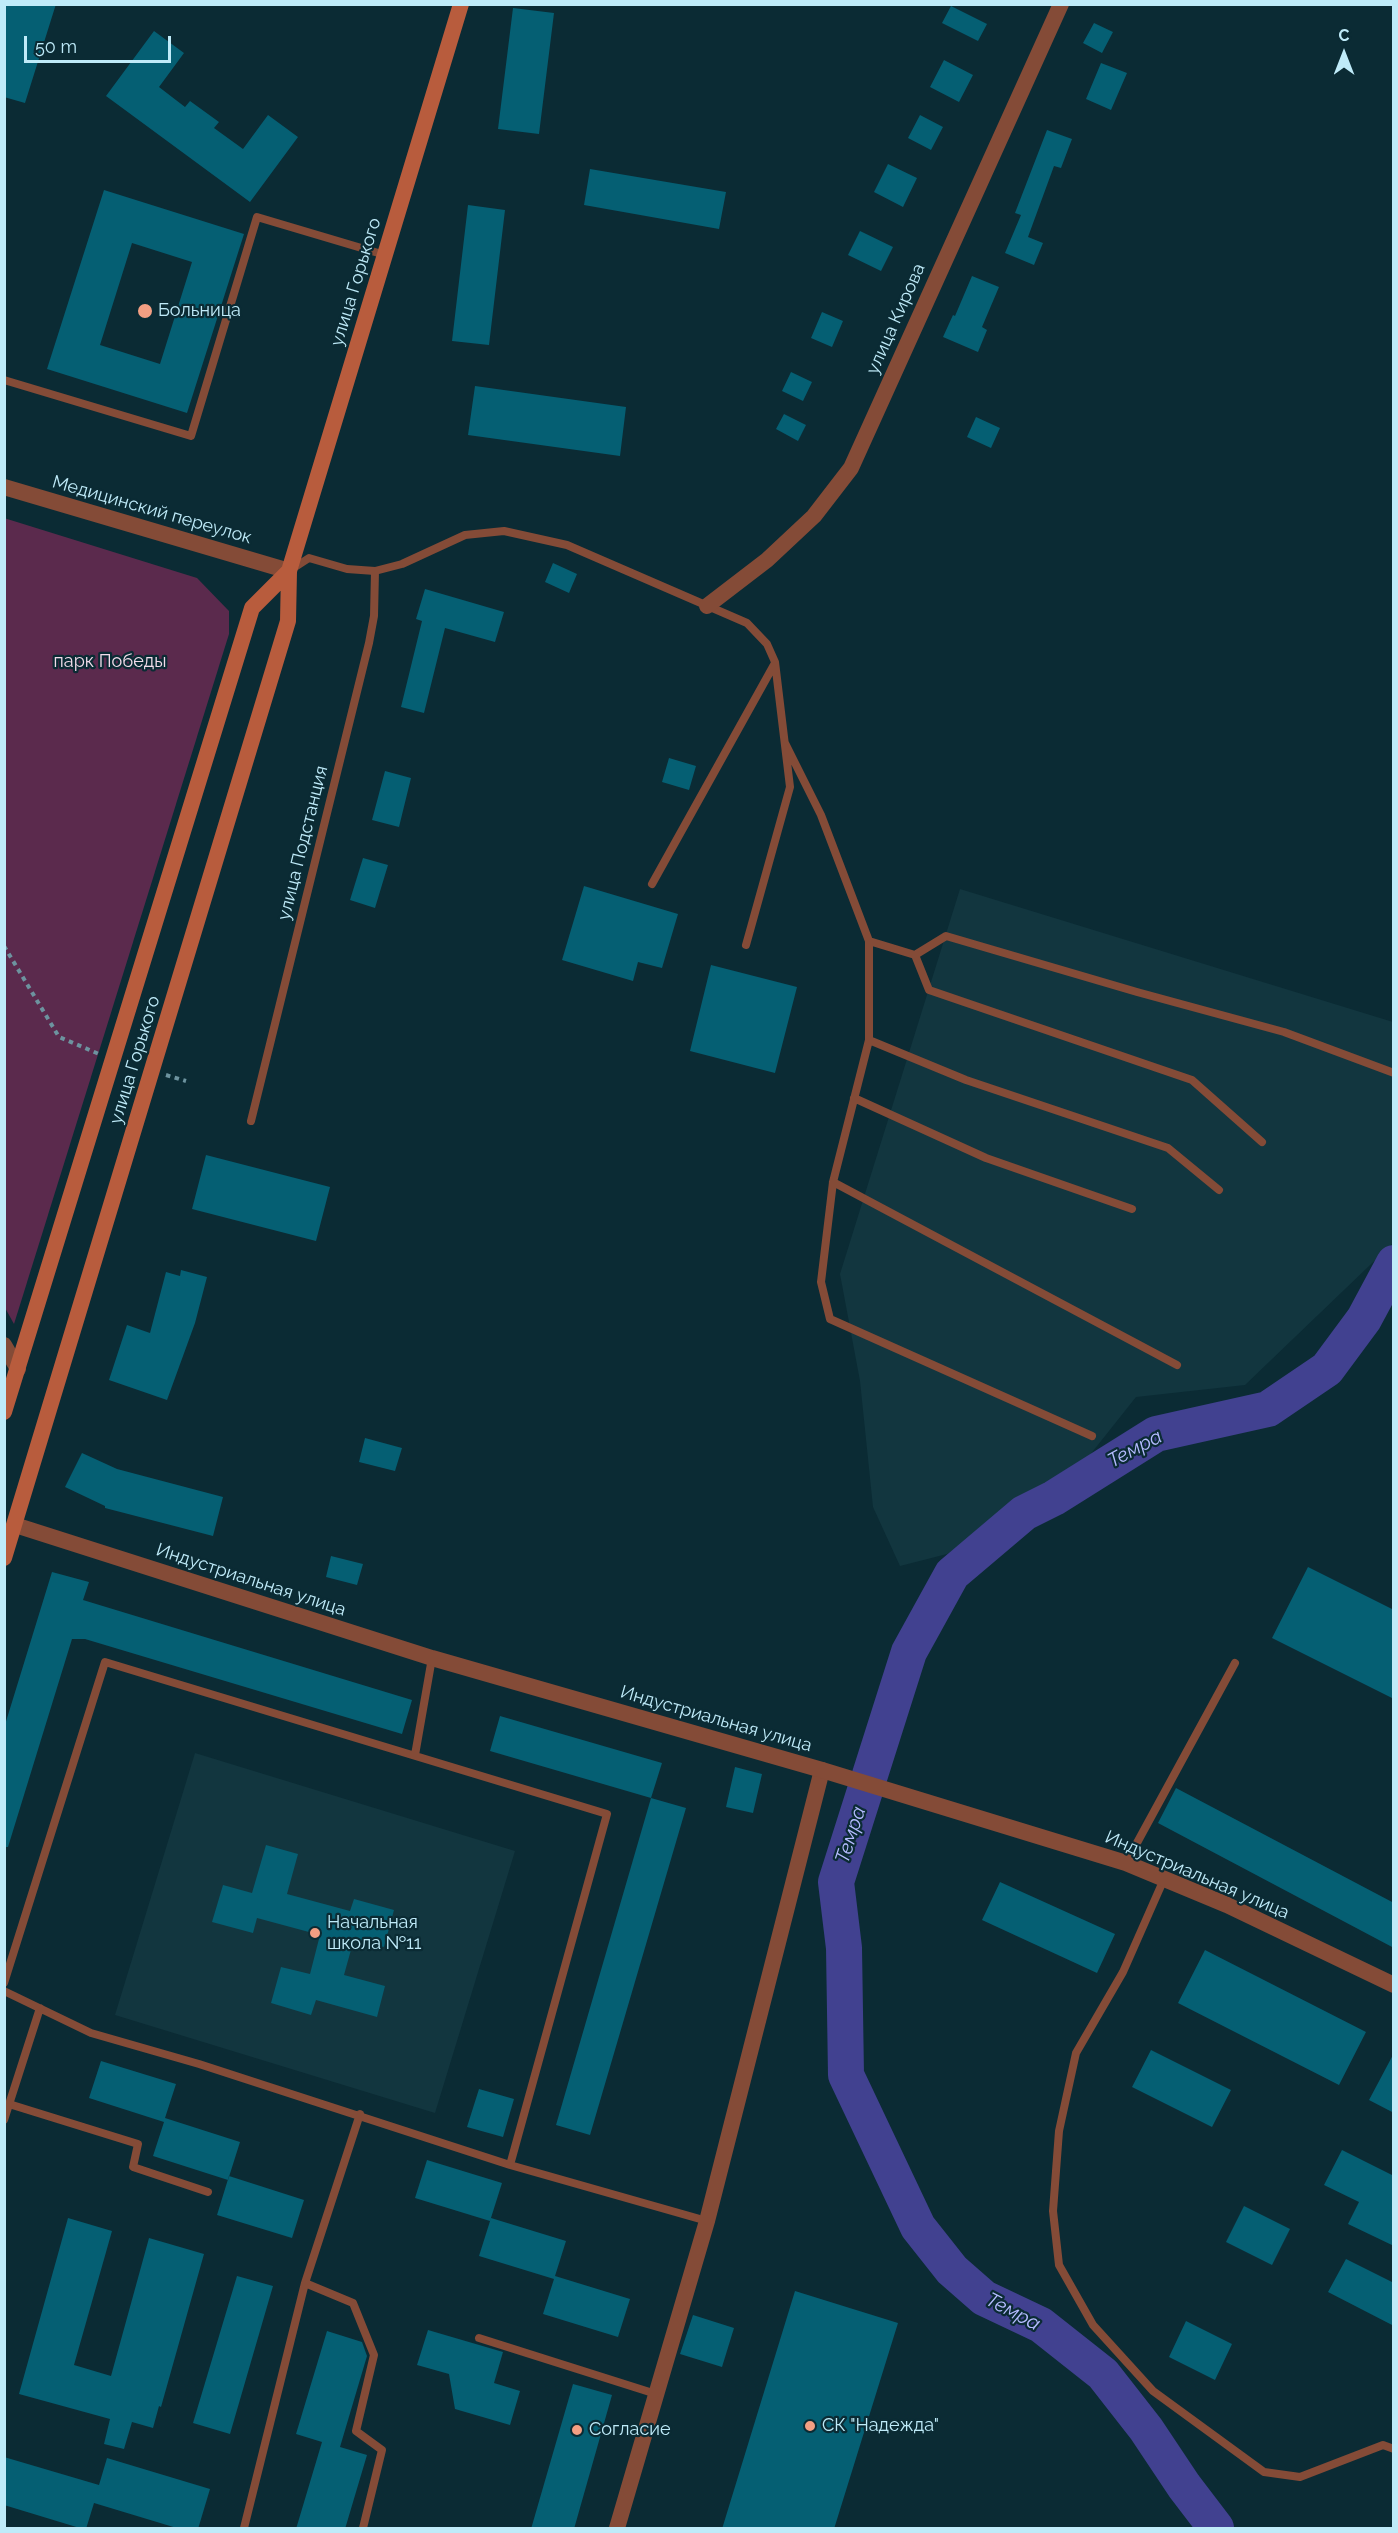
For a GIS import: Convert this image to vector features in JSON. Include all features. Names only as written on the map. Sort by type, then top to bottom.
[{"type":"main road","name":"улица Горького","points":[[4,1558],[10,1523],[152,1071],[288,621],[290,571],[461,4]]},
{"type":"main road","name":"улица Горького","points":[[4,1412],[252,608],[290,571]]},
{"type":"street","name":"улица Кирова","points":[[707,606],[767,560],[814,516],[851,468],[1061,4]]},
{"type":"street","name":"Медицинский переулок","points":[[4,487],[290,571]]},
{"type":"street","points":[[4,1345],[18,1370]]},
{"type":"street","name":"Индустриальная улица","points":[[10,1523],[432,1658],[822,1770],[1126,1863],[1227,1905],[1394,1985]]},
{"type":"street","points":[[617,2529],[707,2221],[822,1770]]},
{"type":"lane","points":[[4,380],[191,436],[257,217],[385,255]]},
{"type":"lane","points":[[290,571],[309,558],[347,569],[375,572],[402,564],[465,535],[504,531],[567,545],[747,623],[768,644],[776,663],[790,787],[746,945]]},
{"type":"lane","name":"улица Подстанция","points":[[251,1121],[369,643],[374,616],[375,572]]},
{"type":"lane","points":[[652,884],[776,663]]},
{"type":"lane","points":[[785,743],[821,815],[868,940],[868,1040],[833,1182],[821,1282],[830,1319],[1092,1436]]},
{"type":"lane","points":[[915,955],[945,936],[1284,1032],[1394,1073]]},
{"type":"lane","points":[[868,940],[915,955]]},
{"type":"lane","points":[[915,955],[928,990],[1192,1080],[1262,1142]]},
{"type":"lane","points":[[868,1040],[966,1080],[1168,1148],[1219,1190]]},
{"type":"lane","points":[[854,1098],[986,1158],[1132,1209]]},
{"type":"lane","points":[[833,1182],[1177,1365]]},
{"type":"lane","points":[[415,1755],[432,1658]]},
{"type":"lane","points":[[4,1983],[105,1662],[607,1814],[510,2164]]},
{"type":"lane","points":[[1126,1863],[1235,1663]]},
{"type":"lane","points":[[1164,1879],[1123,1972],[1076,2053],[1059,2131],[1053,2211],[1059,2265],[1093,2325],[1153,2391],[1264,2472],[1300,2477],[1383,2445],[1394,2449]]},
{"type":"lane","points":[[4,1991],[91,2033],[360,2114],[510,2164],[707,2221]]},
{"type":"lane","points":[[4,2120],[40,2008]]},
{"type":"lane","points":[[9,2104],[138,2144],[133,2166],[208,2193]]},
{"type":"lane","points":[[244,2529],[305,2283],[360,2114]]},
{"type":"lane","points":[[305,2283],[353,2303],[374,2355],[356,2432],[382,2450],[363,2529]]},
{"type":"lane","points":[[479,2338],[656,2394]]},
{"type":"path","points":[[4,946],[59,1037],[113,1059]]},
{"type":"path","points":[[152,1071],[186,1081]]},
{"type":"shaded area","points":[[960,889],[1393,1022],[1393,1243],[1245,1385],[1136,1397],[1074,1475],[947,1554],[900,1566],[873,1507],[860,1381],[840,1274]]},
{"type":"shaded area","name":"Начальная школа №11","points":[[195,1753],[515,1851],[435,2113],[115,2015]]},
{"type":"green space","name":"парк Победы","points":[[4,518],[197,578],[229,611],[229,634],[14,1324],[4,1306]]},
{"type":"building","points":[[4,4],[56,4],[25,103],[4,97]]},
{"type":"building","points":[[951,6],[987,24],[978,41],[942,23]]},
{"type":"building","points":[[513,8],[554,13],[539,134],[498,129]]},
{"type":"building","points":[[1094,23],[1113,32],[1102,53],[1083,43]]},
{"type":"building","points":[[154,31],[184,53],[159,87],[185,107],[190,101],[219,122],[214,128],[243,149],[268,115],[298,137],[250,202],[106,96]]},
{"type":"building","points":[[944,60],[973,75],[959,102],[930,87]]},
{"type":"building","points":[[1101,63],[1127,73],[1111,110],[1086,99]]},
{"type":"building","points":[[920,115],[943,127],[931,150],[908,138]]},
{"type":"building","points":[[1047,130],[1072,139],[1061,168],[1054,166],[1028,237],[1043,243],[1034,265],[1005,253],[1021,215],[1015,213]]},
{"type":"building","points":[[888,164],[917,178],[903,207],[874,192]]},
{"type":"building","points":[[590,169],[726,192],[719,229],[584,205]]},
{"type":"building","points":[[104,190],[244,234],[187,413],[47,369]],"holes":[[[132,243],[192,262],[160,364],[100,345]]]},
{"type":"building","points":[[468,205],[505,210],[489,345],[452,341]]},
{"type":"building","points":[[860,231],[893,247],[881,271],[848,255]]},
{"type":"building","points":[[972,276],[999,287],[982,327],[987,330],[978,352],[943,337],[953,315],[955,316]]},
{"type":"building","points":[[822,312],[843,321],[832,347],[811,338]]},
{"type":"building","points":[[791,372],[812,382],[803,401],[782,391]]},
{"type":"building","points":[[475,386],[626,407],[620,456],[468,435]]},
{"type":"building","points":[[784,414],[806,425],[798,441],[776,429]]},
{"type":"building","points":[[976,417],[1000,428],[991,448],[967,437]]},
{"type":"building","points":[[553,563],[577,574],[569,593],[545,582]]},
{"type":"building","points":[[425,589],[504,612],[495,642],[445,628],[424,713],[401,707],[422,621],[416,619]]},
{"type":"building","points":[[669,758],[696,766],[689,790],[662,782]]},
{"type":"building","points":[[385,771],[411,778],[399,827],[372,820]]},
{"type":"building","points":[[363,858],[388,865],[375,908],[350,900]]},
{"type":"building","points":[[584,886],[678,914],[662,968],[638,962],[633,981],[562,960]]},
{"type":"building","points":[[711,965],[797,987],[775,1073],[690,1051]]},
{"type":"building","points":[[206,1155],[330,1187],[316,1241],[192,1209]]},
{"type":"building","points":[[181,1270],[207,1277],[195,1323],[167,1400],[109,1380],[127,1325],[150,1333],[166,1272],[180,1276]]},
{"type":"building","points":[[365,1438],[402,1448],[395,1471],[359,1462]]},
{"type":"building","points":[[82,1453],[117,1469],[223,1497],[213,1536],[105,1508],[65,1487]]},
{"type":"building","points":[[331,1556],[363,1564],[357,1585],[326,1577]]},
{"type":"building","points":[[1308,1567],[1394,1610],[1394,1699],[1272,1638]]},
{"type":"building","points":[[52,1572],[89,1582],[83,1600],[412,1700],[402,1734],[85,1639],[72,1639],[8,1847],[4,1847],[4,1728]]},
{"type":"building","points":[[500,1716],[662,1763],[651,1798],[490,1751]]},
{"type":"building","points":[[735,1767],[762,1774],[753,1813],[726,1807]]},
{"type":"building","points":[[1176,1788],[1394,1903],[1394,1948],[1158,1823]]},
{"type":"building","points":[[651,1798],[686,1808],[590,2135],[556,2125]]},
{"type":"building","points":[[266,1845],[298,1854],[287,1894],[350,1911],[354,1899],[394,1910],[384,1947],[354,1939],[344,1975],[385,1986],[377,2017],[316,2000],[311,2015],[271,2003],[281,1967],[310,1974],[320,1935],[257,1918],[253,1933],[212,1922],[223,1885],[252,1893]]},
{"type":"building","points":[[1000,1882],[1115,1934],[1097,1973],[982,1920]]},
{"type":"building","points":[[1205,1950],[1366,2032],[1339,2085],[1178,2003]]},
{"type":"building","points":[[1151,2050],[1231,2090],[1212,2127],[1132,2087]]},
{"type":"building","points":[[1394,2053],[1394,2113],[1369,2100]]},
{"type":"building","points":[[101,2061],[176,2084],[165,2118],[240,2142],[228,2180],[153,2156],[164,2122],[89,2098]]},
{"type":"building","points":[[479,2089],[514,2099],[503,2137],[467,2127]]},
{"type":"building","points":[[1342,2150],[1394,2176],[1394,2246],[1348,2224],[1359,2202],[1324,2185]]},
{"type":"building","points":[[427,2160],[502,2183],[490,2221],[415,2198]]},
{"type":"building","points":[[229,2176],[304,2200],[292,2238],[217,2215]]},
{"type":"building","points":[[1244,2206],[1290,2229],[1272,2265],[1226,2242]]},
{"type":"building","points":[[68,2218],[112,2231],[74,2365],[111,2376],[149,2238],[204,2254],[153,2428],[132,2422],[124,2449],[104,2444],[110,2419],[19,2394]]},
{"type":"building","points":[[491,2218],[566,2241],[555,2276],[630,2299],[618,2337],[543,2314],[554,2279],[479,2256]]},
{"type":"building","points":[[1346,2259],[1394,2283],[1394,2326],[1328,2292]]},
{"type":"building","points":[[237,2276],[273,2286],[230,2434],[193,2423]]},
{"type":"building","name":"СК \"Надежда\"","points":[[795,2291],[898,2323],[834,2529],[722,2529]]},
{"type":"building","points":[[693,2315],[734,2328],[722,2367],[680,2354]]},
{"type":"building","points":[[1186,2321],[1232,2344],[1215,2380],[1169,2357]]},
{"type":"building","points":[[428,2330],[503,2352],[494,2383],[520,2391],[510,2425],[455,2409],[449,2374],[417,2365]]},
{"type":"building","points":[[327,2331],[362,2342],[367,2356],[340,2447],[367,2455],[345,2529],[296,2529],[322,2442],[296,2434]]},
{"type":"building","points":[[573,2384],[612,2395],[574,2529],[531,2529]]},
{"type":"building","points":[[4,2457],[99,2485],[107,2458],[210,2489],[198,2529],[180,2529],[94,2503],[86,2529],[83,2529],[4,2505]]},
{"type":"waterway","name":"Темра","points":[[1216,2528],[1184,2486],[1146,2429],[1103,2374],[1041,2325],[984,2298],[952,2270],[918,2227],[846,2075],[844,1948],[836,1882],[909,1652],[952,1574],[1024,1513],[1054,1498],[1156,1434],[1268,1409],[1327,1369],[1364,1319],[1394,1263]]},
{"type":"place","name":"Больница","points":[[145,311]]},
{"type":"place","name":"Начальная школа №11","points":[[315,1933]]},
{"type":"place","name":"СК \"Надежда\"","points":[[810,2426]]},
{"type":"place","name":"Согласие","points":[[577,2430]]}]
